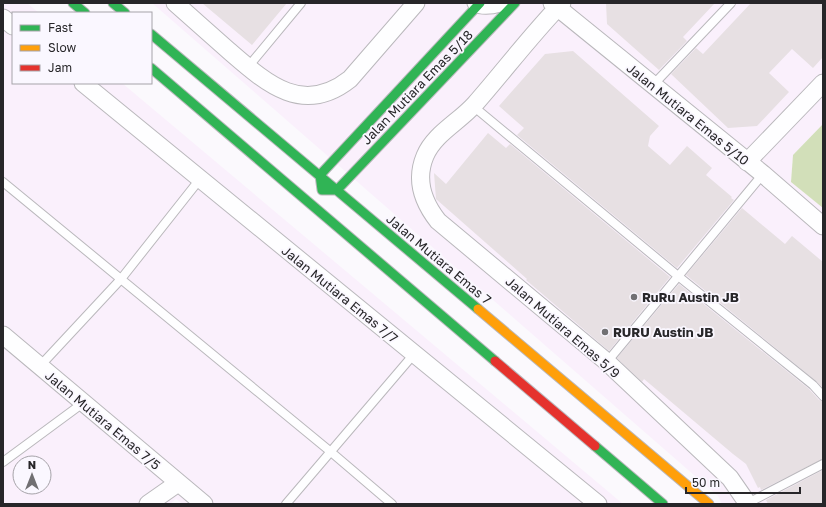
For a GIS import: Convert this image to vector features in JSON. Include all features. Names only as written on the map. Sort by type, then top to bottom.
[{"type":"street","points":[[73,3],[84,12]]},
{"type":"street","points":[[113,3],[124,12]]},
{"type":"street","points":[[175,3],[248,67],[280,90],[290,93],[311,95],[323,93],[342,85],[350,78],[416,3]]},
{"type":"street","points":[[478,4],[491,5],[500,3]]},
{"type":"street","name":"Jalan Mutiara Emas 5/18","points":[[337,190],[516,3]]},
{"type":"street","name":"Jalan Mutiara Emas 5/18","points":[[320,176],[478,4]]},
{"type":"street","name":"Jalan Mutiara Emas 5/10","points":[[557,4],[652,85],[763,174],[823,226]]},
{"type":"street","name":"Jalan Mutiara Emas 5/9","points":[[557,4],[473,106],[438,137],[430,147],[425,156],[420,178],[422,192],[429,210],[438,221],[606,362],[730,478],[748,504]]},
{"type":"street","points":[[3,18],[12,25]]},
{"type":"street","name":"Jalan Mutiara Emas 7","points":[[152,35],[709,504]]},
{"type":"street","points":[[152,69],[663,504]]},
{"type":"street","points":[[747,162],[823,83]]},
{"type":"street","name":"Jalan Mutiara Emas 7/7","points":[[83,84],[598,504]]},
{"type":"street","points":[[320,176],[323,199],[330,220]]},
{"type":"street","points":[[286,182],[307,189],[323,199]]},
{"type":"street","points":[[323,199],[337,190]]},
{"type":"street","name":"Jalan Mutiara Emas 7/5","points":[[3,336],[204,504]]},
{"type":"street","points":[[148,504],[178,483]]},
{"type":"lane","points":[[248,67],[301,3]]},
{"type":"lane","points":[[652,85],[731,3]]},
{"type":"lane","points":[[473,106],[678,276],[813,385],[823,396]]},
{"type":"lane","points":[[606,362],[763,174]]},
{"type":"lane","points":[[40,366],[121,279],[200,179]]},
{"type":"lane","points":[[3,182],[392,504]]},
{"type":"lane","points":[[286,504],[414,354]]},
{"type":"lane","points":[[3,462],[83,403]]},
{"type":"lane","points":[[748,504],[823,464]]},
{"type":"shaded area","points":[[3,3],[27,3],[38,12],[12,12],[12,84],[123,84],[623,504],[183,504],[176,499],[170,504],[3,504]]},
{"type":"shaded area","points":[[152,3],[823,3],[823,124],[793,155],[791,182],[823,208],[823,504],[722,504],[718,496]]},
{"type":"green space","points":[[823,124],[823,208],[791,182],[793,155]]},
{"type":"building","points":[[202,3],[287,3],[252,45]]},
{"type":"building","points":[[606,3],[715,3],[683,37],[687,41],[659,70],[607,24]]},
{"type":"building","points":[[751,3],[823,3],[823,57],[813,68],[792,49],[769,73],[789,92],[757,126],[728,128],[671,74],[696,48],[703,54]]},
{"type":"building","points":[[573,51],[659,126],[650,136],[648,146],[670,165],[687,146],[712,168],[706,175],[734,200],[677,268],[517,135],[524,128],[499,106],[545,54]]},
{"type":"building","points":[[488,133],[506,148],[510,144],[670,277],[609,351],[526,280],[527,279],[436,199],[434,173],[446,184]]},
{"type":"building","points":[[742,208],[785,244],[792,236],[823,262],[823,388],[686,275]]},
{"type":"building","points":[[679,284],[809,389],[819,400],[823,401],[823,459],[761,490],[760,487],[758,488],[746,464],[644,379],[642,382],[617,358]]},
{"type":"building","points":[[823,470],[823,504],[768,504],[766,500]]},
{"type":"traffic: fast","points":[[73,3],[84,12]]},
{"type":"traffic: fast","points":[[113,3],[124,12]]},
{"type":"traffic: fast","points":[[322,190],[320,175],[480,3]]},
{"type":"traffic: fast","points":[[322,190],[337,190],[515,3]]},
{"type":"traffic: fast","points":[[152,35],[478,309]]},
{"type":"traffic: fast","points":[[152,69],[495,361]]},
{"type":"traffic: fast","points":[[595,446],[663,504]]},
{"type":"traffic: slow","points":[[478,309],[709,504]]},
{"type":"traffic: jam","points":[[495,361],[595,446]]},
{"type":"place","name":"RuRu Austin JB","points":[[634,297]]},
{"type":"place","name":"RURU Austin JB","points":[[605,332]]}]
